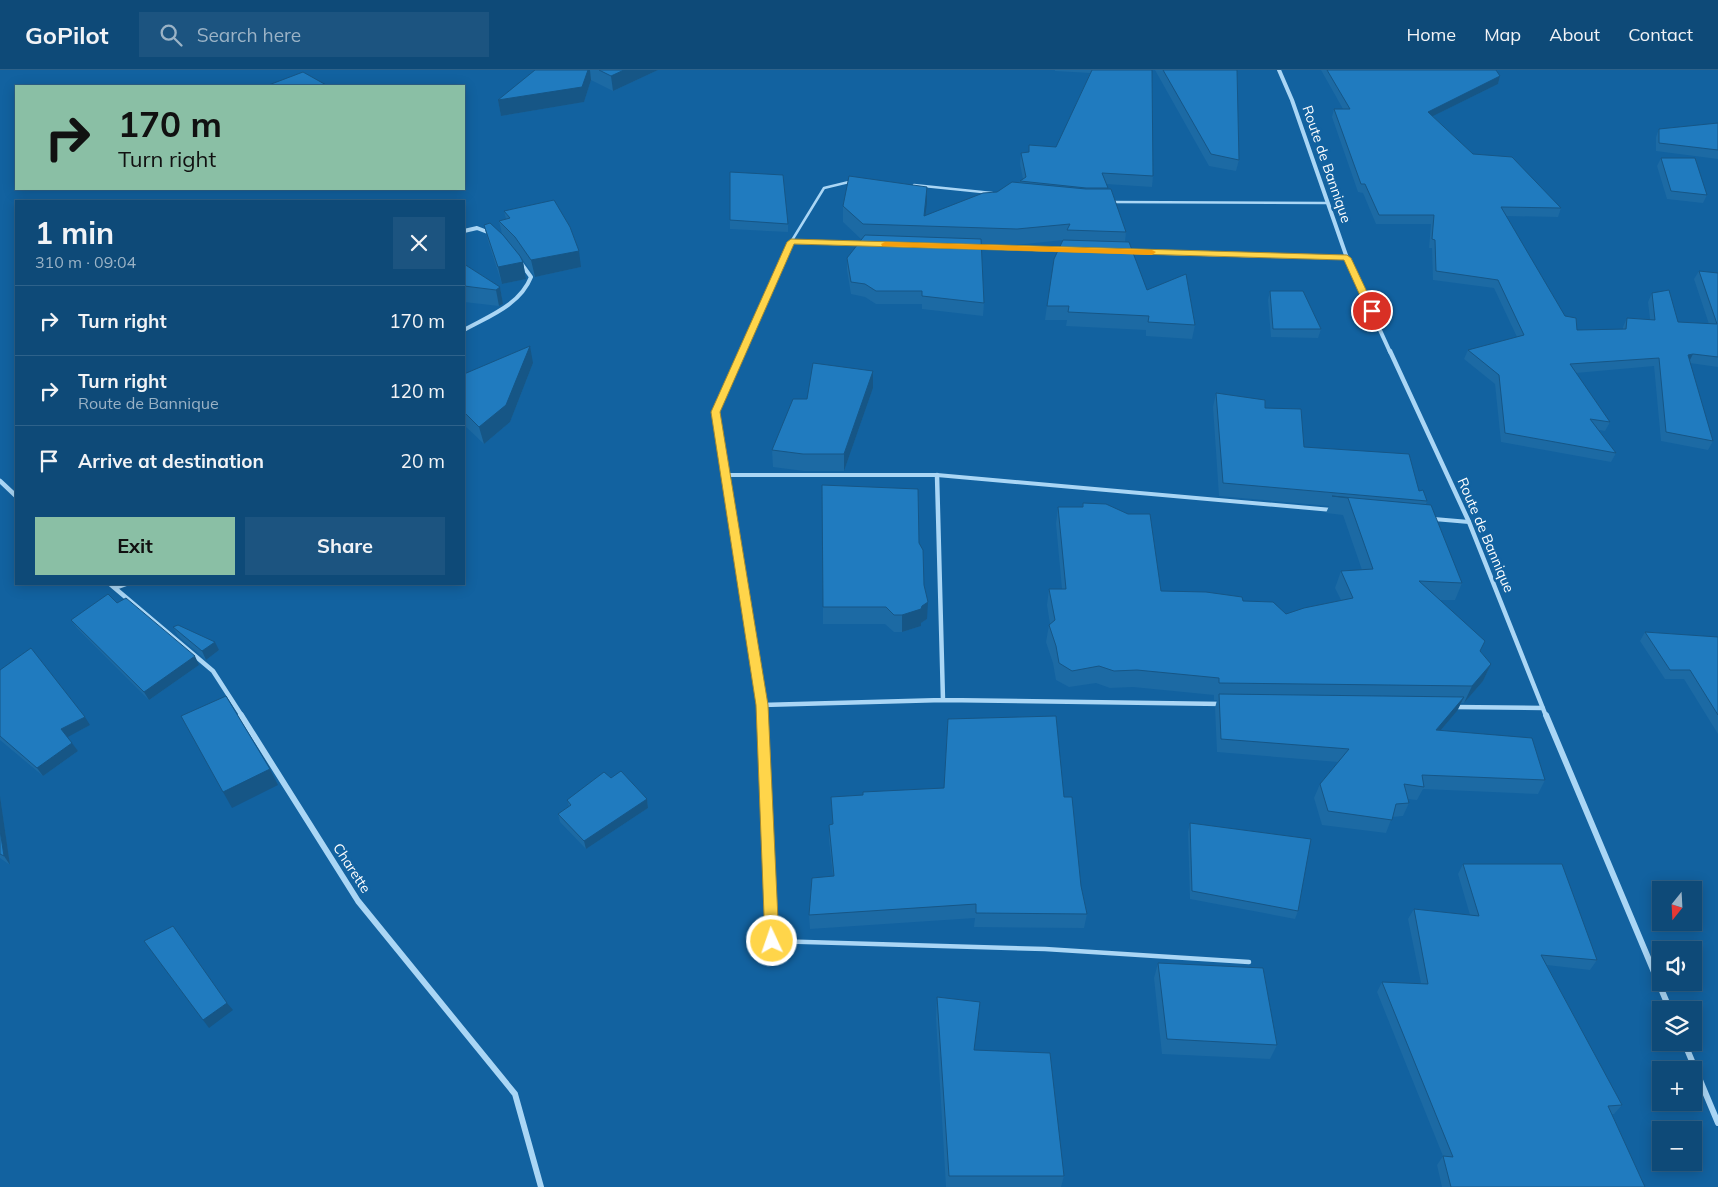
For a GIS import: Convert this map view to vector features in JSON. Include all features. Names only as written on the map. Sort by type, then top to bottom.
[{"type":"street","name":"Route de Bannique","points":[[1279,70],[1292,100],[1326,203],[1347,258],[1469,522],[1543,708],[1666,1001]]},
{"type":"street","points":[[465,231],[478,228],[489,232],[496,238]]},
{"type":"street","points":[[791,242],[870,244]]},
{"type":"street","points":[[970,247],[1069,250]]},
{"type":"street","points":[[1119,251],[1347,258]]},
{"type":"street","points":[[465,329],[513,302],[526,290],[530,277],[522,263],[515,257]]},
{"type":"street","points":[[937,475],[943,700]]},
{"type":"street","points":[[0,480],[15,495]]},
{"type":"street","name":"Charette","points":[[112,586],[213,671],[358,901],[514,1094],[541,1187]]},
{"type":"street","points":[[762,705],[943,700],[1228,704]]},
{"type":"street","points":[[1445,707],[1543,708]]},
{"type":"street","points":[[1688,1051],[1718,1123]]},
{"type":"lane","points":[[857,180],[824,188],[791,242],[716,412],[762,705],[772,941],[1045,949],[1250,962]]},
{"type":"lane","points":[[907,184],[995,193]]},
{"type":"lane","points":[[1103,202],[1326,203]]},
{"type":"lane","points":[[726,475],[937,475],[1341,511]]},
{"type":"lane","points":[[1430,519],[1469,522]]},
{"type":"building","points":[[535,70],[588,70],[582,87],[498,100]]},
{"type":"building","points":[[599,70],[624,70],[611,76]]},
{"type":"building","points":[[1092,70],[1152,70],[1153,176],[1102,173],[1108,188],[1086,188],[1020,181],[1026,177],[1021,153],[1029,152],[1029,145],[1056,147]]},
{"type":"building","points":[[1163,70],[1237,70],[1239,160],[1211,154]]},
{"type":"building","points":[[1327,70],[1496,70],[1500,76],[1428,112],[1473,154],[1512,157],[1561,208],[1501,207],[1565,316],[1576,318],[1577,330],[1626,329],[1627,318],[1655,320],[1652,293],[1669,290],[1678,322],[1717,324],[1699,271],[1718,273],[1718,357],[1688,355],[1713,441],[1666,432],[1659,358],[1570,364],[1610,422],[1590,419],[1616,453],[1505,433],[1499,375],[1468,350],[1524,335],[1498,280],[1436,271],[1435,240],[1432,239],[1434,215],[1379,215],[1365,184],[1361,184],[1334,109],[1350,109]]},
{"type":"building","points":[[303,72],[326,85],[269,85]]},
{"type":"building","points":[[1718,123],[1718,150],[1659,143],[1659,129]]},
{"type":"building","points":[[1661,158],[1695,158],[1707,195],[1671,191]]},
{"type":"building","points":[[730,172],[783,175],[788,224],[730,220]]},
{"type":"building","points":[[849,176],[927,187],[924,216],[983,193],[997,192],[1012,182],[1086,189],[1111,189],[1126,232],[1067,230],[1070,224],[1017,229],[863,224],[843,206]]},
{"type":"building","points":[[554,200],[570,227],[579,251],[531,260],[515,237],[499,221],[510,218],[504,211]]},
{"type":"building","points":[[490,223],[503,235],[523,262],[498,267],[484,225]]},
{"type":"building","points":[[865,235],[981,239],[984,303],[922,296],[922,291],[876,291],[865,284],[851,282],[847,258]]},
{"type":"building","points":[[1063,240],[1129,242],[1147,290],[1186,274],[1195,325],[1148,322],[1149,316],[1068,312],[1069,306],[1047,306],[1054,259]]},
{"type":"building","points":[[465,265],[500,287],[496,290],[465,286]]},
{"type":"building","points":[[1270,291],[1303,291],[1321,329],[1273,329]]},
{"type":"building","points":[[530,346],[506,405],[479,427],[465,413],[465,374]]},
{"type":"building","points":[[813,363],[873,371],[844,454],[803,454],[772,450],[793,399],[807,399]]},
{"type":"building","points":[[1216,393],[1265,400],[1265,408],[1301,409],[1304,447],[1409,454],[1419,491],[1423,490],[1427,501],[1223,483]]},
{"type":"building","points":[[822,485],[918,489],[919,543],[923,550],[924,585],[928,602],[921,609],[902,615],[894,615],[886,607],[823,607]]},
{"type":"building","points":[[1332,496],[1431,505],[1462,583],[1419,581],[1485,641],[1480,651],[1491,664],[1472,686],[1219,683],[1219,678],[1137,670],[1114,671],[1099,666],[1072,671],[1059,663],[1049,625],[1055,620],[1049,589],[1066,589],[1058,507],[1083,507],[1083,503],[1106,504],[1128,514],[1150,514],[1161,591],[1206,592],[1242,597],[1243,601],[1273,602],[1286,614],[1304,608],[1353,598],[1341,571],[1373,569],[1348,498]]},
{"type":"building","points":[[108,594],[117,603],[126,598],[195,656],[144,692],[71,620]]},
{"type":"building","points":[[178,625],[215,642],[202,651],[173,627]]},
{"type":"building","points":[[1645,632],[1718,637],[1718,715],[1690,670],[1670,670]]},
{"type":"building","points":[[31,648],[85,717],[61,729],[72,743],[37,768],[0,736],[0,670]]},
{"type":"building","points":[[1219,694],[1464,697],[1436,730],[1532,738],[1545,780],[1422,775],[1424,787],[1404,784],[1409,803],[1396,804],[1392,820],[1328,811],[1320,784],[1349,749],[1221,739]]},
{"type":"building","points":[[226,696],[270,769],[223,792],[181,716]]},
{"type":"building","points":[[1056,716],[1064,797],[1072,797],[1081,886],[1087,914],[976,913],[976,904],[809,915],[812,878],[834,876],[829,825],[833,824],[831,797],[863,795],[863,792],[944,788],[948,719]]},
{"type":"building","points":[[621,771],[647,799],[584,841],[558,814],[571,805],[567,800],[604,772],[611,778]]},
{"type":"building","points":[[1190,823],[1311,839],[1298,911],[1192,891]]},
{"type":"building","points":[[0,830],[4,856],[0,854]]},
{"type":"building","points":[[1463,864],[1562,864],[1597,960],[1541,955],[1622,1105],[1608,1106],[1645,1187],[1451,1187],[1443,1156],[1453,1157],[1382,982],[1428,984],[1414,909],[1479,916]]},
{"type":"building","points":[[173,926],[227,1003],[203,1020],[144,941]]},
{"type":"building","points":[[1158,963],[1263,968],[1277,1045],[1167,1039]]},
{"type":"building","points":[[937,997],[980,1002],[974,1050],[1050,1053],[1064,1176],[949,1176]]},
{"type":"slow traffic","points":[[885,244],[1152,252]]},
{"type":"route","points":[[772,941],[762,705],[716,412],[791,242],[1347,258],[1372,311]]}]
